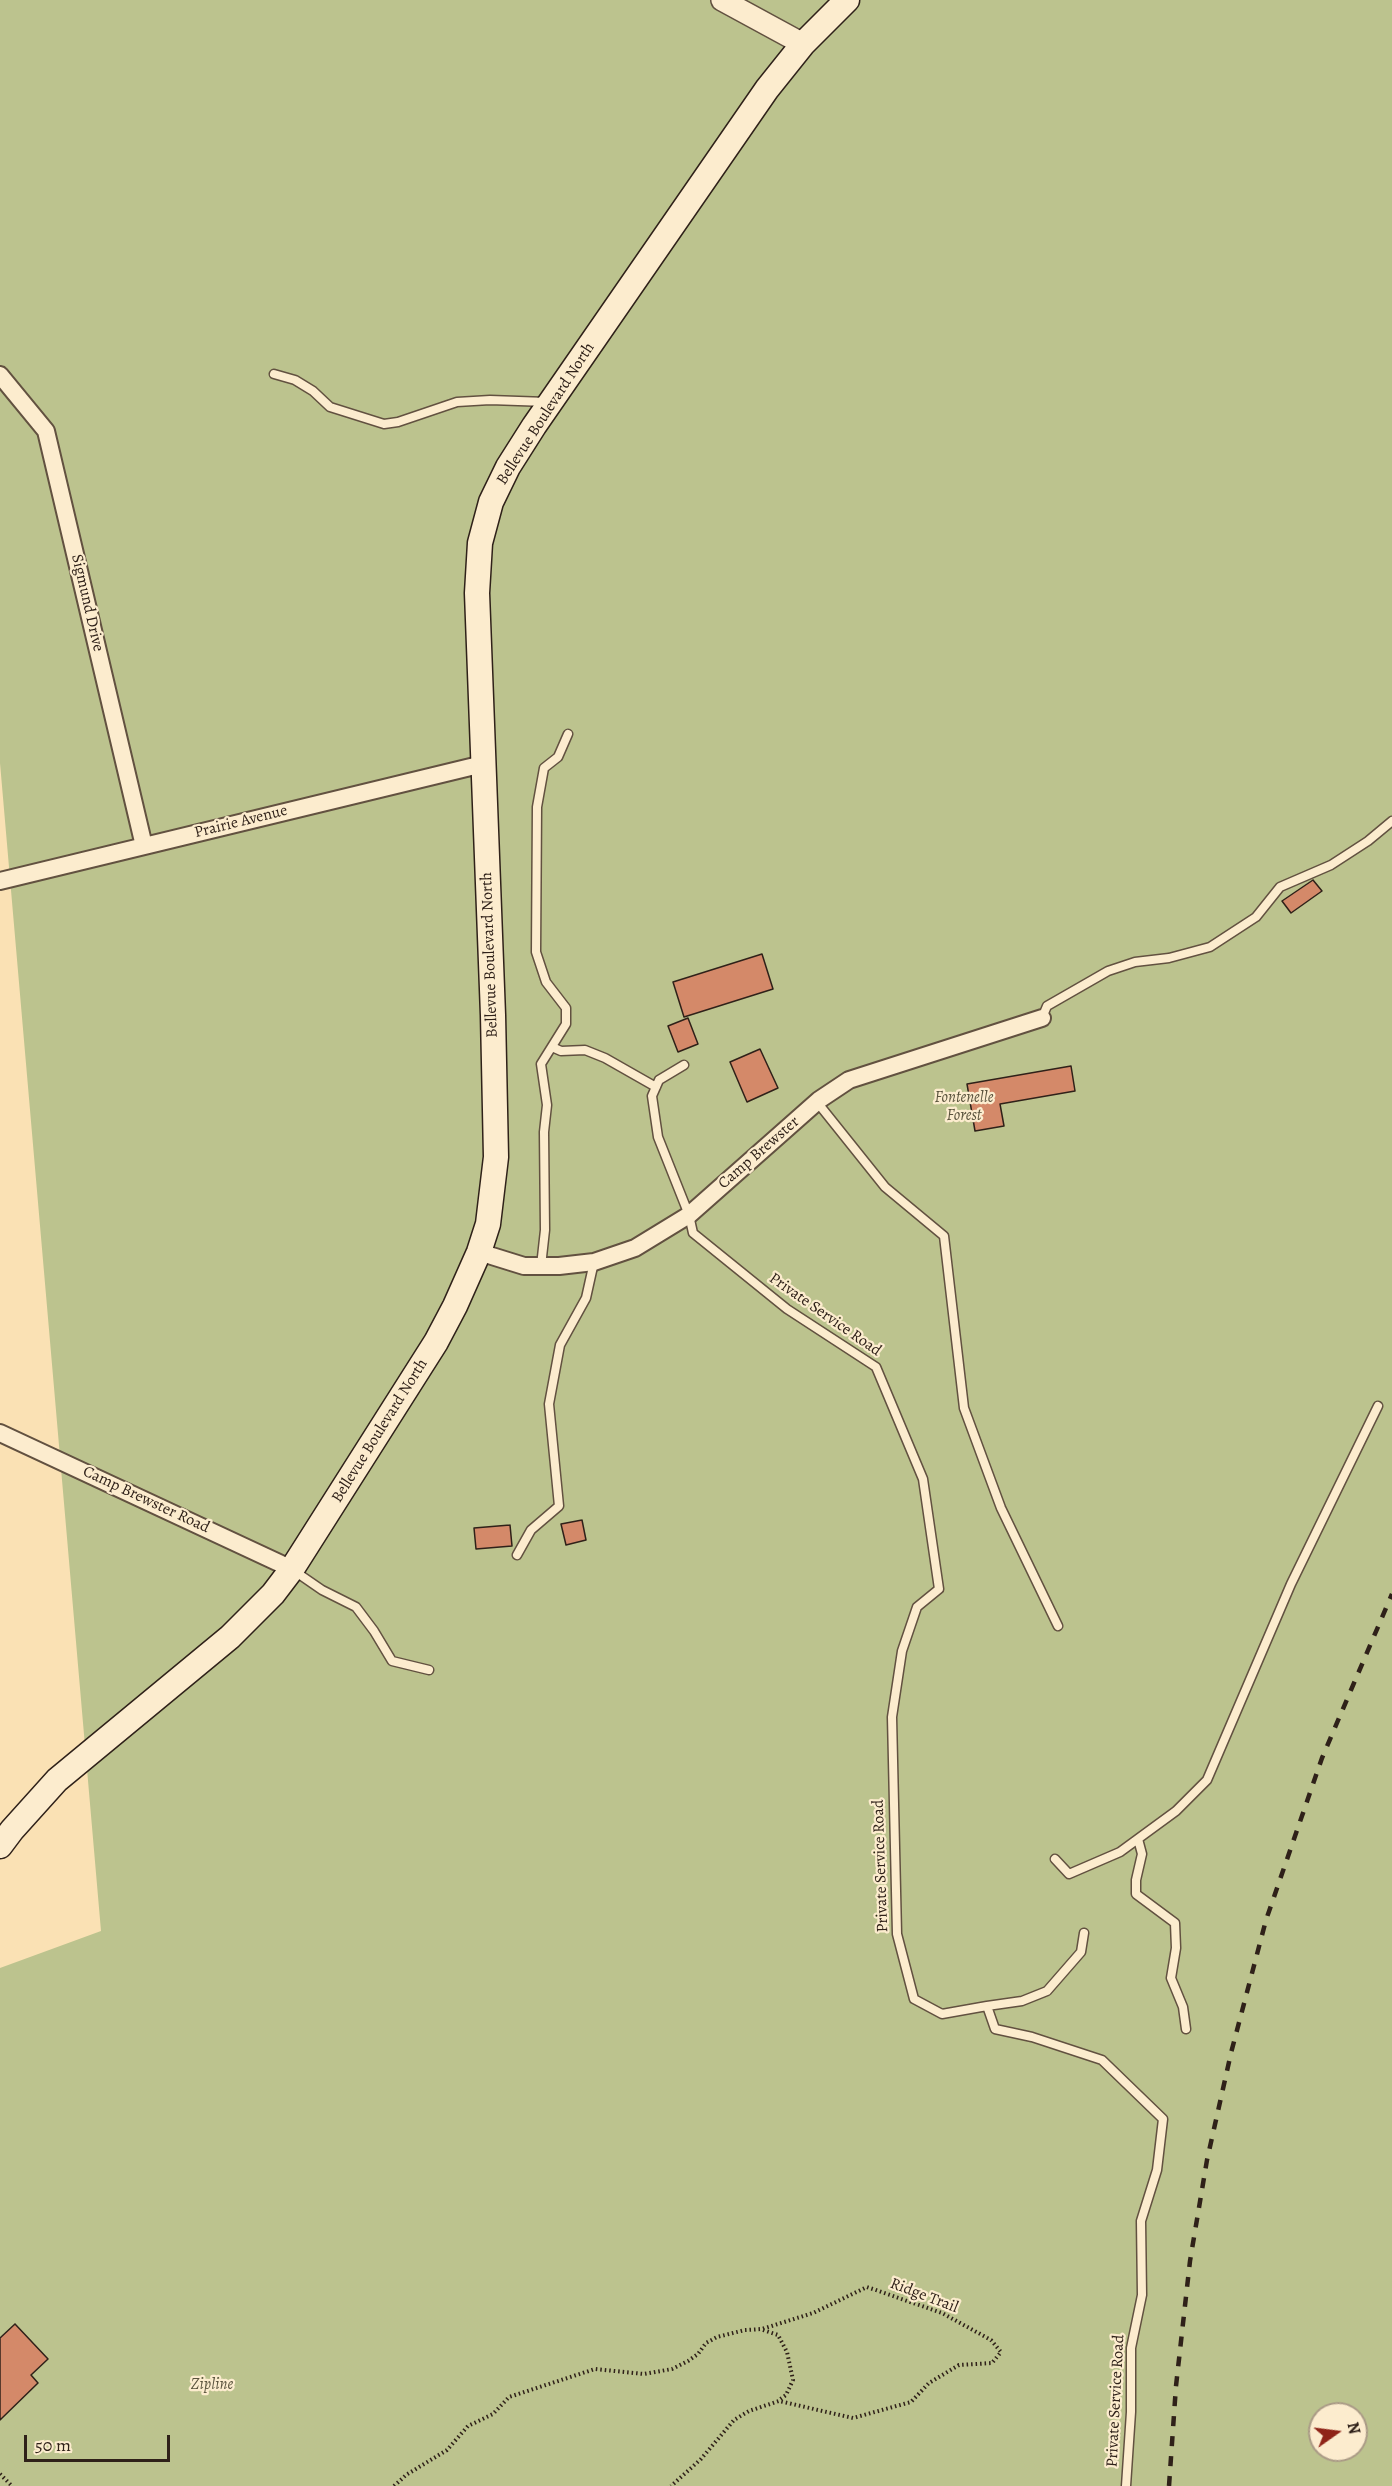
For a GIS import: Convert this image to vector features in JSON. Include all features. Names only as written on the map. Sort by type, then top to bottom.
[{"type":"main road","name":"Bellevue Boulevard North","points":[[0,1846],[57,1780],[230,1637],[273,1594],[292,1569],[436,1342],[455,1306],[479,1252],[488,1224],[496,1157],[477,593],[480,543],[491,502],[508,467],[551,402],[768,89],[803,44],[848,0]]},
{"type":"street","points":[[722,0],[803,44]]},
{"type":"street","name":"Sigmund Drive","points":[[0,375],[46,430],[144,846]]},
{"type":"street","name":"Prairie Avenue","points":[[0,881],[483,764]]},
{"type":"street","name":"Camp Brewster","points":[[479,1252],[524,1266],[541,1266],[594,1262],[636,1248],[689,1215],[817,1102],[849,1080],[1042,1018]]},
{"type":"street","name":"Camp Brewster Road","points":[[0,1433],[292,1569]]},
{"type":"lane","points":[[274,374],[295,380],[313,391],[330,407],[384,424],[398,422],[458,402],[519,400],[551,402]]},
{"type":"lane","points":[[541,1266],[546,1230],[544,1132],[547,1105],[541,1064],[566,1024],[566,1008],[546,982],[536,952],[537,807],[544,768],[558,757],[568,734]]},
{"type":"lane","points":[[1042,1018],[1047,1006],[1108,971],[1136,962],[1169,958],[1210,947],[1256,917],[1280,887],[1331,865],[1368,841],[1392,821]]},
{"type":"lane","points":[[552,1047],[561,1051],[585,1050],[605,1058],[656,1088]]},
{"type":"lane","points":[[684,1065],[659,1080],[652,1096],[658,1137],[689,1215]]},
{"type":"lane","points":[[817,1102],[885,1187],[944,1236],[963,1408],[1001,1508],[1058,1626]]},
{"type":"lane","name":"Private Service Road","points":[[689,1215],[693,1233],[702,1241],[787,1309],[876,1367],[923,1479],[939,1589],[917,1606],[902,1651],[892,1717],[897,1934],[914,1999],[942,2013],[987,2006],[995,2029],[1032,2037],[1102,2061],[1163,2119],[1157,2170],[1142,2221],[1142,2295],[1131,2348],[1131,2412],[1126,2486]]},
{"type":"lane","points":[[517,1555],[531,1530],[559,1506],[549,1404],[560,1345],[586,1298],[594,1262]]},
{"type":"lane","points":[[1054,1859],[1069,1874],[1120,1852],[1176,1811],[1208,1780],[1291,1584],[1378,1406]]},
{"type":"lane","points":[[292,1569],[322,1590],[356,1607],[392,1661],[429,1670]]},
{"type":"lane","points":[[1138,1839],[1142,1854],[1136,1880],[1136,1894],[1175,1923],[1176,1948],[1171,1978],[1183,2007],[1186,2029]]},
{"type":"lane","points":[[987,2006],[1022,2001],[1047,1991],[1082,1952],[1084,1934]]},
{"type":"path","name":"Ridge Trail","points":[[394,2486],[406,2475],[447,2450],[468,2426],[493,2414],[509,2397],[595,2369],[644,2374],[672,2369],[698,2354],[705,2343],[717,2337],[745,2330],[762,2329],[813,2313],[867,2287],[942,2313],[991,2340],[1001,2352],[992,2363],[959,2365],[929,2383],[911,2402],[853,2418],[779,2400]]},
{"type":"path","points":[[671,2486],[701,2459],[734,2420],[749,2411],[786,2396],[793,2380],[787,2352],[778,2335],[762,2329]]},
{"type":"path","points":[[0,2474],[12,2486]]},
{"type":"green space","points":[[0,0],[1392,0],[1392,2486],[0,2486],[0,1968],[101,1931],[0,763]]},
{"type":"building","points":[[1313,880],[1322,891],[1291,913],[1282,901]]},
{"type":"building","points":[[762,954],[773,989],[684,1017],[673,982]]},
{"type":"building","points":[[688,1018],[698,1044],[678,1052],[668,1026]]},
{"type":"building","points":[[760,1049],[778,1088],[747,1102],[730,1062]]},
{"type":"building","points":[[1071,1066],[1075,1091],[1000,1104],[1004,1126],[975,1131],[967,1084]]},
{"type":"building","points":[[582,1520],[586,1540],[566,1545],[561,1524]]},
{"type":"building","points":[[510,1525],[512,1546],[476,1549],[474,1528]]},
{"type":"building","points":[[15,2324],[48,2359],[31,2375],[38,2383],[0,2420],[0,2338]]},
{"type":"railway","points":[[1169,2486],[1176,2386],[1190,2261],[1207,2160],[1231,2053],[1266,1920],[1322,1758],[1392,1594]]},
{"type":"park label","name":"Fontenelle Forest","points":[[964,1107]]},
{"type":"park label","name":"Zipline","points":[[212,2385]]}]
